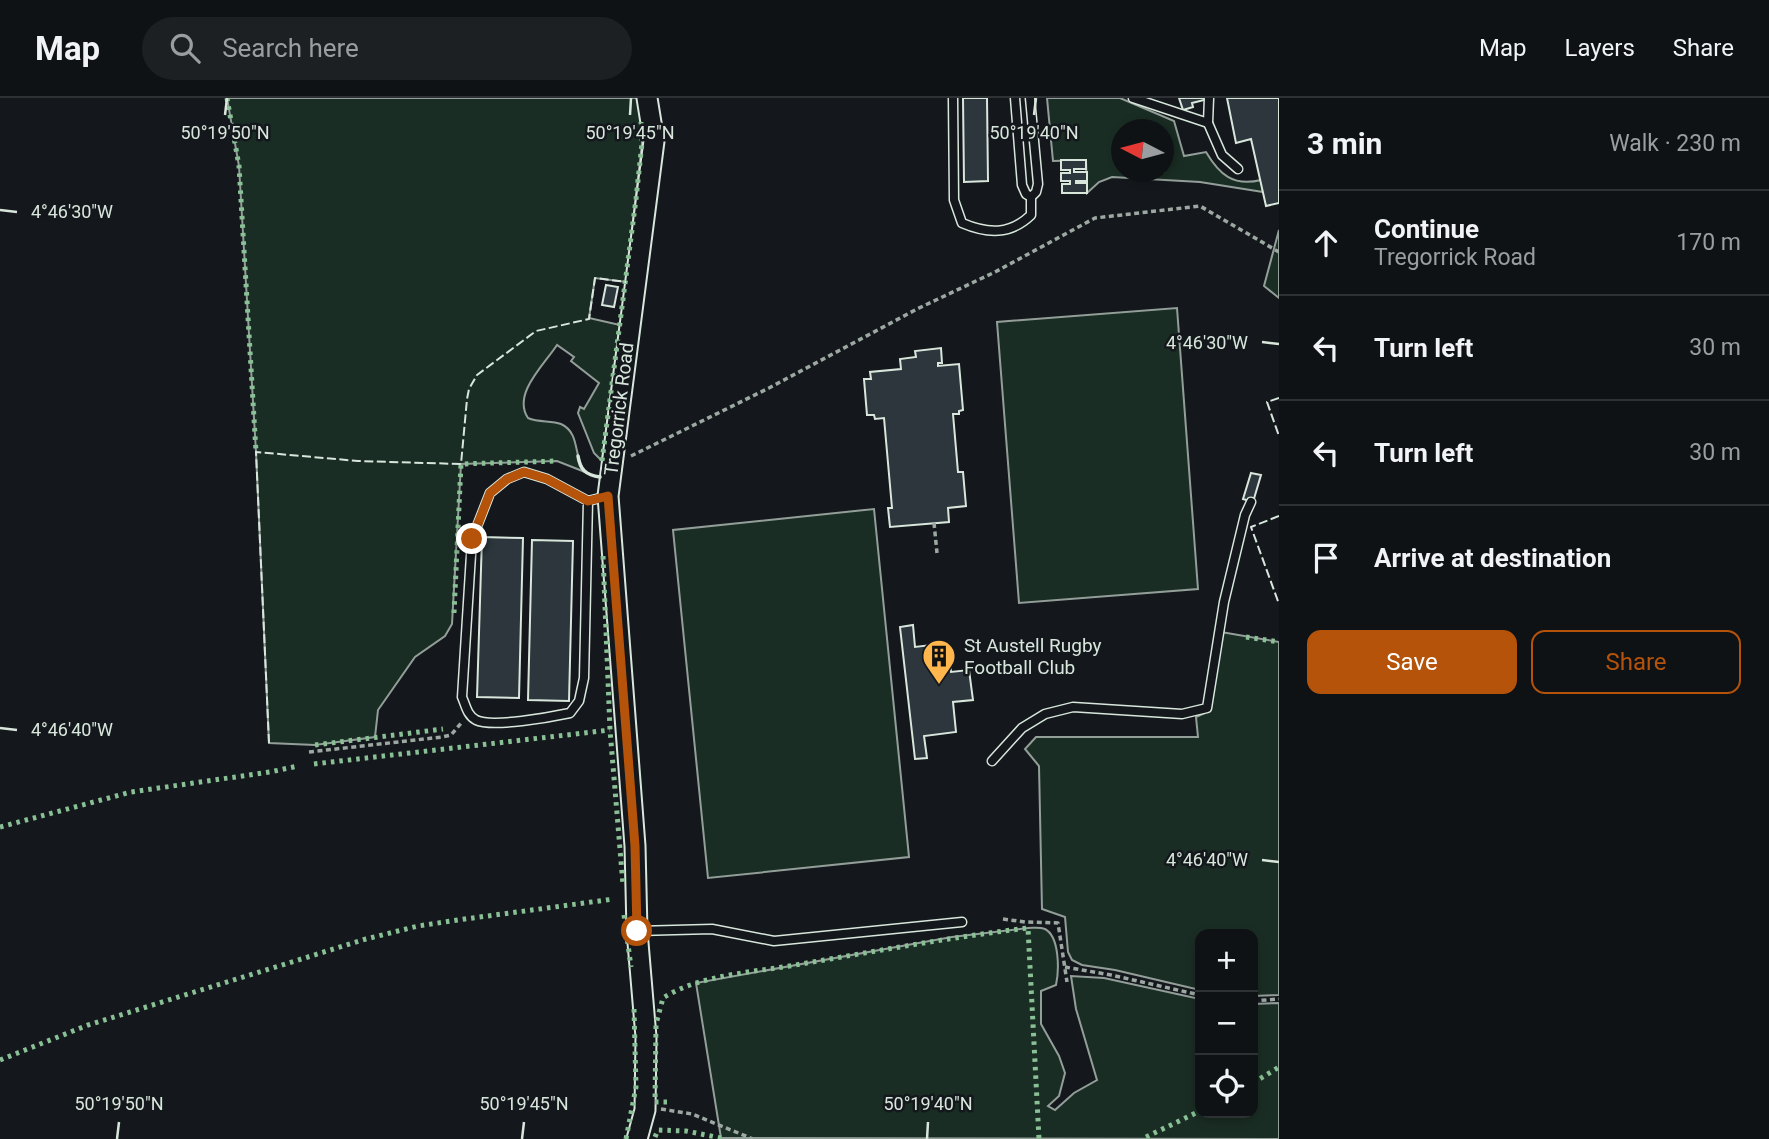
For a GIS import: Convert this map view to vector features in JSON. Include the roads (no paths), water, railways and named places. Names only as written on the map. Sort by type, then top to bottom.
[{"type":"street","name":"Tregorrick Road","points":[[638,1139],[645,1110],[646,1037],[637,931],[634,832],[608,496],[654,141],[647,98]]},
{"type":"lane","points":[[953,98],[954,200],[962,223],[975,229],[997,233],[1020,225],[1031,215],[1031,197],[1038,184],[1030,98]]},
{"type":"lane","points":[[1015,98],[1022,185],[1026,194],[1031,197]]},
{"type":"lane","points":[[1133,98],[1208,123]]},
{"type":"lane","points":[[1209,98],[1208,123],[1222,155],[1238,169]]},
{"type":"lane","points":[[588,501],[584,678],[579,701],[570,713],[530,722],[479,722],[469,714],[462,697],[472,539],[490,493],[507,479],[524,472],[547,479],[588,501],[608,496]]},
{"type":"lane","points":[[992,761],[1022,729],[1045,714],[1073,707],[1182,714],[1207,708],[1224,602],[1245,515],[1251,502]]},
{"type":"lane","points":[[637,931],[712,929],[774,941],[962,922]]},
{"type":"place","name":"St Austell Rugby Football Club","points":[[939,686]]}]
